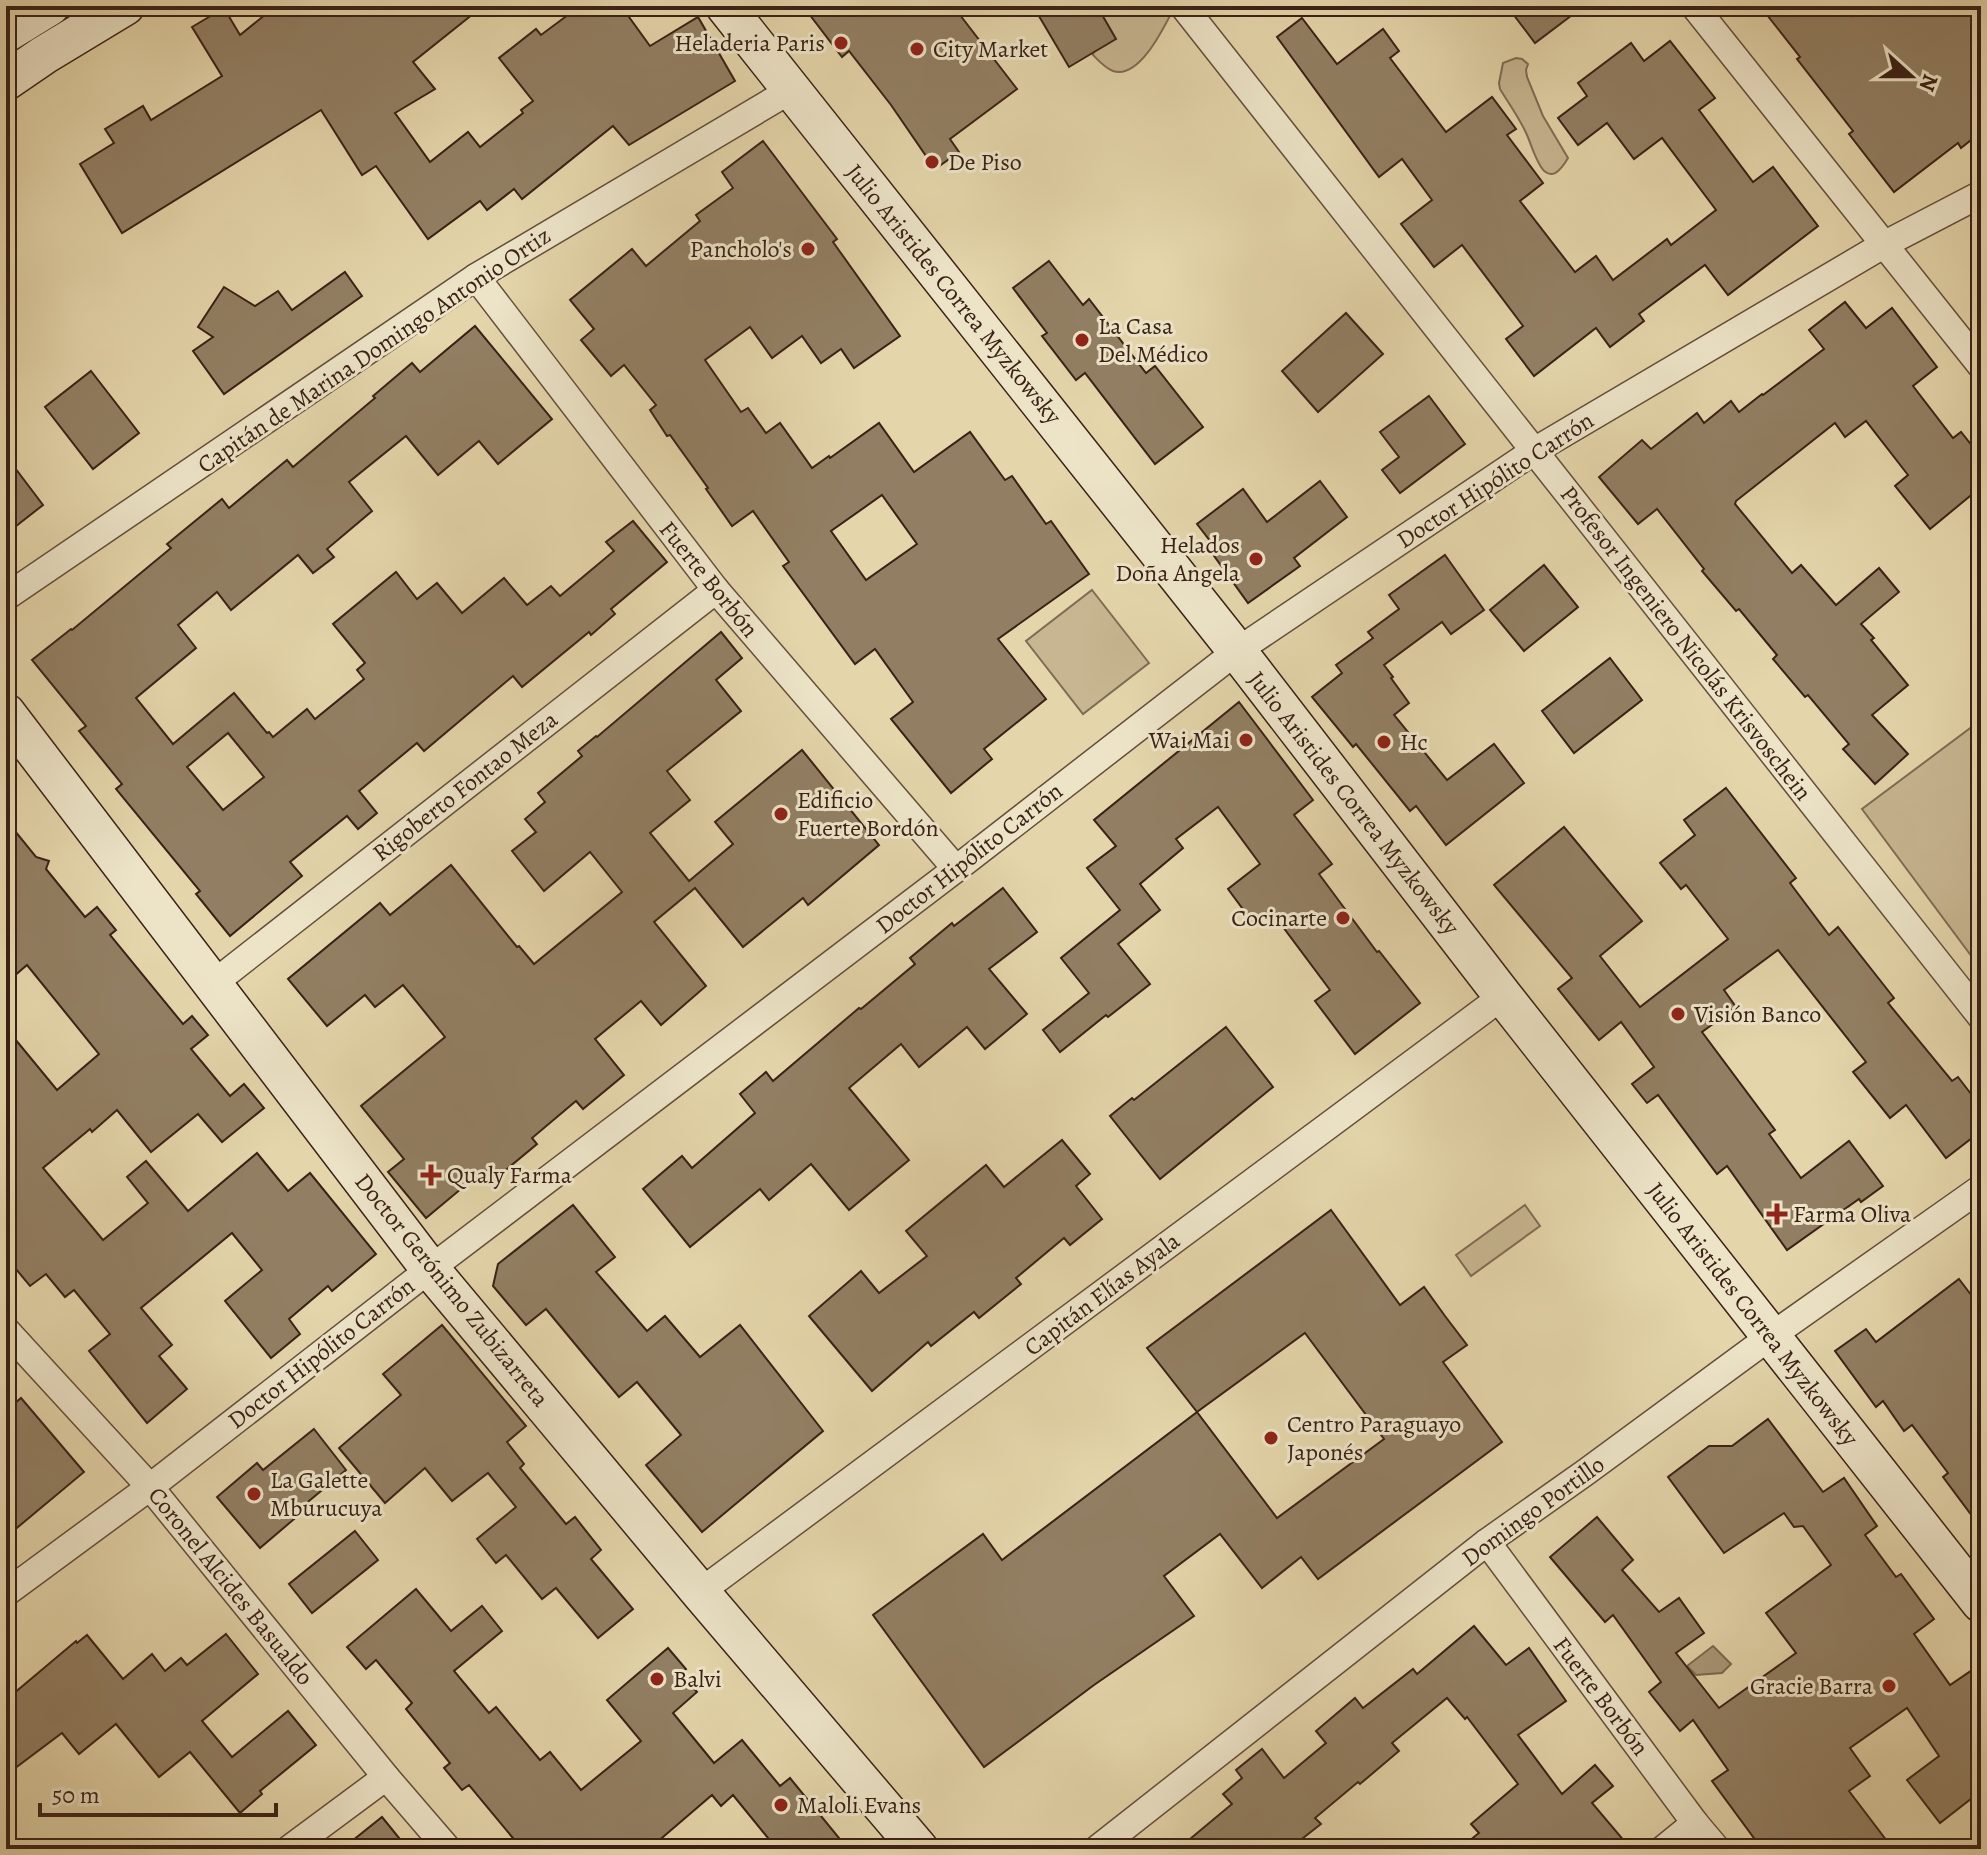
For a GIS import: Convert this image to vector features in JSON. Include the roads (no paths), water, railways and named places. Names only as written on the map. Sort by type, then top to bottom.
[{"type":"main road","points":[[6,33],[50,6]]},
{"type":"main road","points":[[6,81],[125,6]]},
{"type":"main road","name":"Julio Aristides Correa Myzkowsky","points":[[725,6],[1237,651],[1503,996],[1981,1603]]},
{"type":"main road","name":"Doctor Gerónimo Zubizarreta","points":[[6,713],[430,1269],[919,1849]]},
{"type":"street","name":"Profesor Ingeniero Nicolás Krisvoschein","points":[[1183,6],[1981,1017]]},
{"type":"street","points":[[1694,6],[1981,366]]},
{"type":"street","name":"Capitán de Marina Domingo Antonio Ortiz","points":[[6,597],[476,277],[791,90]]},
{"type":"street","name":"Doctor Hipólito Carrón","points":[[6,1593],[150,1487],[1237,651],[1534,451],[1885,244],[1981,194]]},
{"type":"street","name":"Fuerte Borbón","points":[[476,277],[716,590],[956,869]]},
{"type":"street","name":"Rigoberto Fontao Meza","points":[[214,983],[716,590]]},
{"type":"street","name":"Capitán Elías Ayala","points":[[700,1592],[1503,996]]},
{"type":"street","name":"Domingo Portillo","points":[[1097,1849],[1487,1542],[1981,1188]]},
{"type":"street","name":"Coronel Alcides Basualdo","points":[[6,1330],[150,1487],[448,1849]]},
{"type":"street","name":"Fuerte Borbón","points":[[1487,1542],[1717,1849]]},
{"type":"street","points":[[289,1849],[386,1777]]},
{"type":"street","points":[[1663,1849],[1695,1823]]},
{"type":"place","name":"Heladeria Paris","points":[[841,43]]},
{"type":"place","name":"City Market","points":[[917,49]]},
{"type":"place","name":"De Piso","points":[[932,162]]},
{"type":"place","name":"Pancholo's","points":[[808,249]]},
{"type":"place","name":"La Casa Del Médico","points":[[1082,340]]},
{"type":"place","name":"Helados Doña Angela","points":[[1256,559]]},
{"type":"place","name":"Wai Mai","points":[[1246,740]]},
{"type":"place","name":"Hc","points":[[1384,742]]},
{"type":"place","name":"Edificio Fuerte Bordón","points":[[781,814]]},
{"type":"place","name":"Cocinarte","points":[[1343,918]]},
{"type":"place","name":"Visión Banco","points":[[1678,1014]]},
{"type":"place","name":"Qualy Farma","points":[[431,1175]]},
{"type":"place","name":"Farma Oliva","points":[[1777,1214]]},
{"type":"place","name":"Centro Paraguayo Japonés","points":[[1271,1438]]},
{"type":"place","name":"La Galette Mburucuya","points":[[254,1494]]},
{"type":"place","name":"Balvi","points":[[657,1679]]},
{"type":"place","name":"Gracie Barra","points":[[1889,1686]]},
{"type":"place","name":"Maloli Evans","points":[[781,1805]]}]
